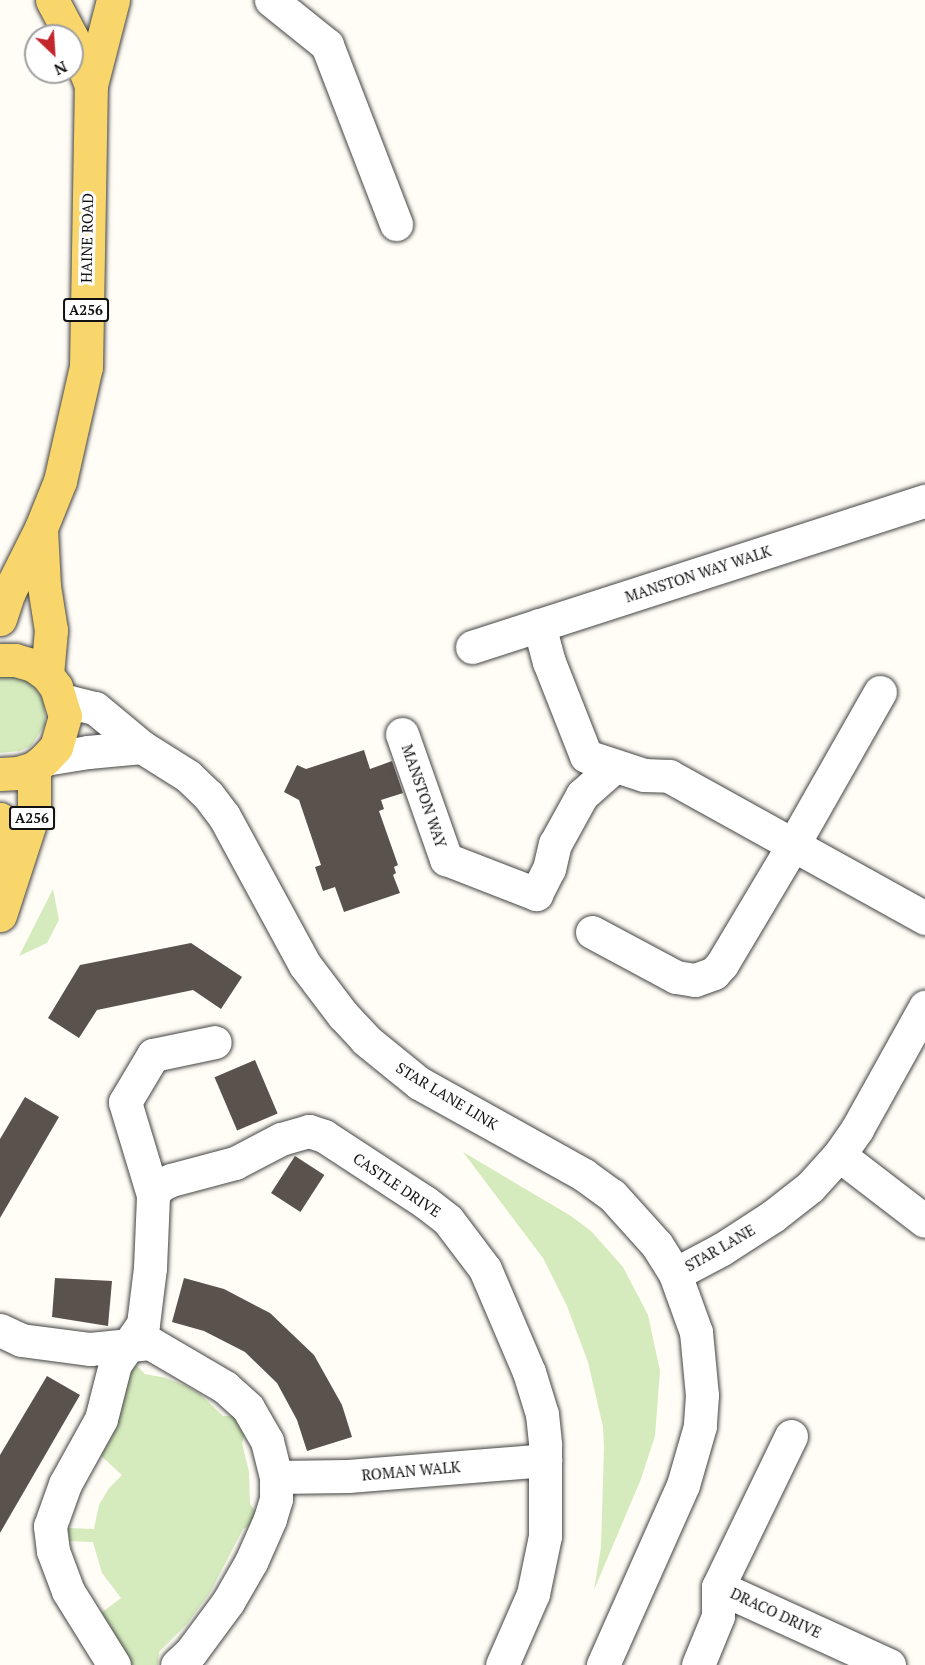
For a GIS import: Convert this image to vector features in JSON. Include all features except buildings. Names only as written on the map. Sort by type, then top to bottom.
[{"type":"main road","name":"HAINE ROAD","points":[[52,0],[65,24]]},
{"type":"main road","name":"HAINE ROAD","points":[[0,619],[9,592],[41,528],[60,481],[86,367],[91,85],[113,0]]},
{"type":"main road","name":"HAINE ROAD","points":[[84,67],[91,85]]},
{"type":"main road","name":"HAINE ROAD","points":[[39,764],[56,747],[65,716],[54,688],[41,528]]},
{"type":"main road","points":[[0,660],[15,660],[33,665],[54,688]]},
{"type":"main road","points":[[0,774],[18,773],[39,764]]},
{"type":"main road","name":"A256","points":[[0,915],[34,812],[39,764]]},
{"type":"main road","name":"A256","points":[[0,819],[15,867]]},
{"type":"street","points":[[271,0],[327,45],[396,224]]},
{"type":"street","name":"MANSTON WAY WALK","points":[[472,647],[923,511]]},
{"type":"street","points":[[539,625],[549,662],[586,756],[644,775],[669,776],[925,918]]},
{"type":"street","name":"STAR LANE LINK","points":[[54,688],[95,708],[142,747],[188,776],[224,816],[305,965],[342,1015],[366,1040],[419,1083],[584,1175],[612,1195],[657,1245],[675,1274]]},
{"type":"street","points":[[592,932],[676,977],[694,980],[704,978],[722,964],[794,845],[880,692]]},
{"type":"street","name":"MANSTON WAY","points":[[402,734],[446,859],[536,894],[549,869],[555,844],[582,795],[615,766]]},
{"type":"street","points":[[39,764],[88,752],[142,747]]},
{"type":"street","name":"STAR LANE","points":[[603,1665],[683,1485],[700,1426],[702,1374],[696,1332],[675,1274],[722,1249],[773,1216],[810,1187],[839,1155],[857,1129],[925,1006]]},
{"type":"street","points":[[114,1665],[68,1592],[53,1551],[50,1526],[65,1484],[101,1419],[115,1364],[142,1324],[150,1268],[153,1195],[125,1102],[153,1055],[215,1042]]},
{"type":"street","name":"CASTLE DRIVE","points":[[153,1195],[159,1186],[171,1180],[235,1163],[281,1139],[309,1131],[324,1136],[425,1202],[462,1236],[494,1287],[529,1372],[542,1414],[545,1460],[545,1536],[533,1594],[502,1665]]},
{"type":"street","points":[[839,1155],[925,1221]]},
{"type":"street","points":[[0,1330],[21,1340],[90,1349],[150,1343],[225,1387],[248,1408],[258,1424],[273,1459],[276,1499],[251,1562],[210,1627],[177,1665]]},
{"type":"street","name":"DRACO DRIVE","points":[[791,1436],[718,1587],[889,1665]]},
{"type":"street","name":"ROMAN WALK","points":[[276,1477],[355,1475],[545,1460]]},
{"type":"street","points":[[698,1665],[718,1616],[718,1587]]},
{"type":"green space","points":[[0,675],[16,675],[29,681],[44,700],[45,725],[31,746],[20,751],[0,753]]},
{"type":"green space","points":[[53,889],[59,920],[47,943],[19,956]]},
{"type":"green space","points":[[463,1152],[571,1216],[591,1231],[623,1267],[648,1315],[660,1371],[655,1436],[641,1479],[594,1590],[601,1547],[604,1447],[603,1427],[588,1362],[567,1306],[543,1258]]},
{"type":"green space","points":[[130,1364],[135,1364],[145,1374],[166,1378],[186,1386],[200,1394],[223,1416],[237,1416],[246,1432],[242,1443],[249,1472],[250,1504],[258,1515],[256,1523],[243,1529],[211,1591],[187,1624],[159,1652],[158,1665],[129,1665],[101,1613],[121,1598],[102,1573],[93,1542],[65,1541],[64,1531],[68,1528],[94,1529],[99,1505],[109,1488],[122,1475],[100,1455]]}]
